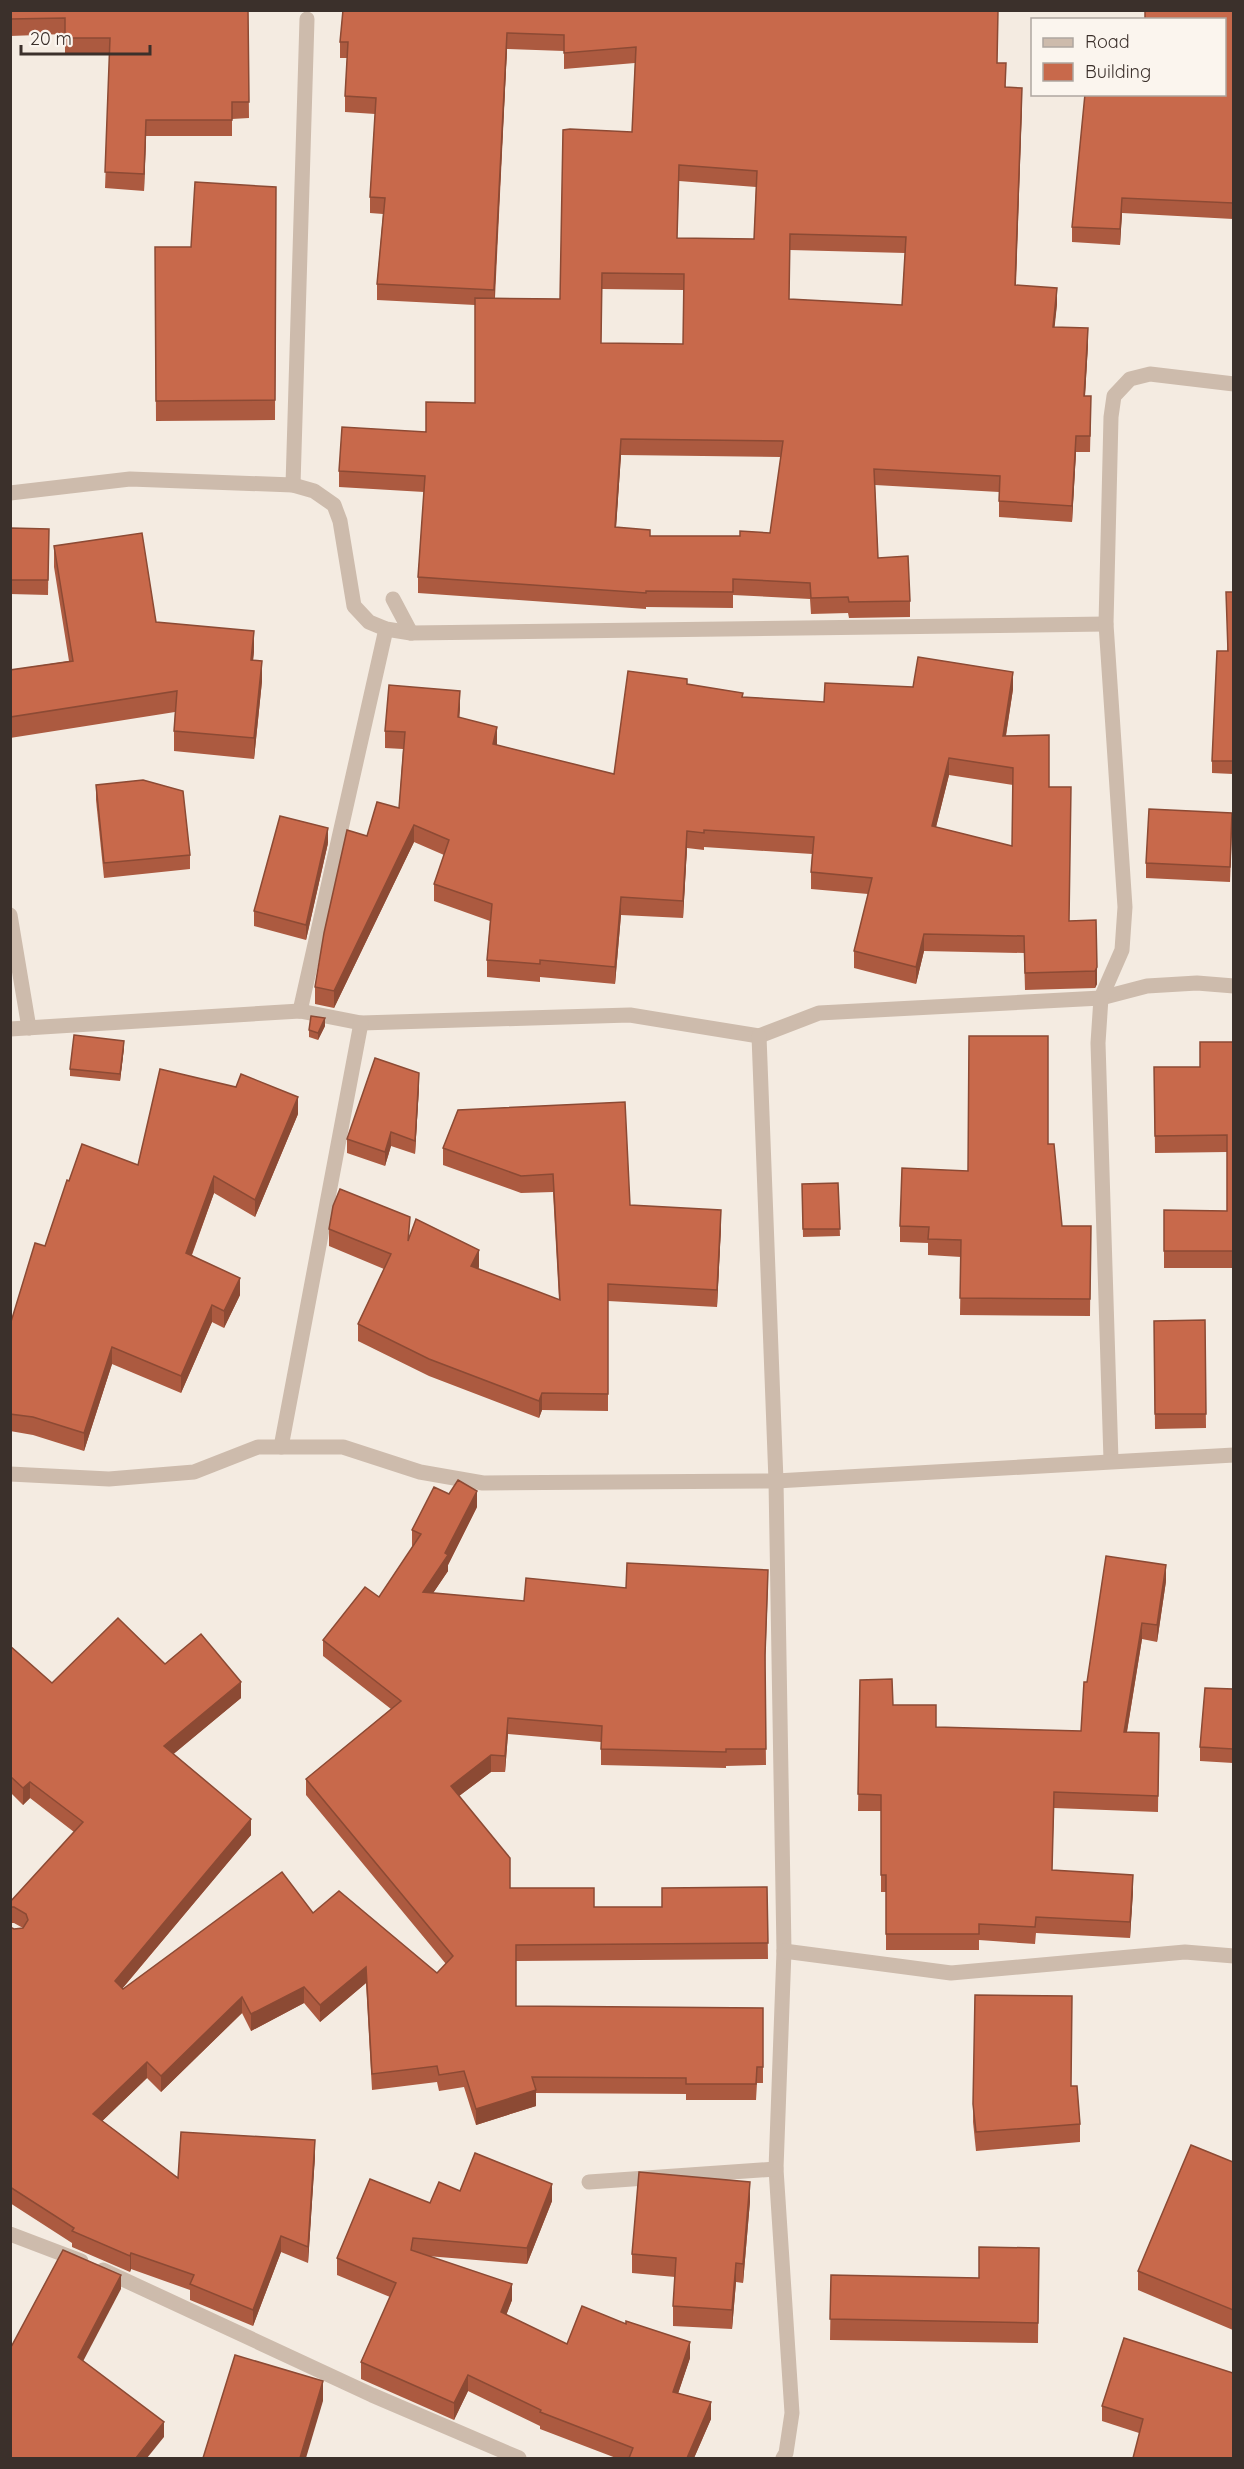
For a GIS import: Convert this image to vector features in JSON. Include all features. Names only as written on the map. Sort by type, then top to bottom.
[{"type":"street","points":[[293,485],[307,19]]},
{"type":"street","points":[[1111,1460],[1098,1043],[1101,998],[1122,951],[1125,907],[1106,624],[1111,417],[1114,396],[1130,379],[1150,374],[1233,384]]},
{"type":"street","points":[[10,493],[130,479],[293,485],[314,491],[334,505],[340,521],[354,606],[369,622],[386,630],[411,633],[1106,624]]},
{"type":"street","points":[[393,599],[411,633]]},
{"type":"street","points":[[300,1011],[386,630]]},
{"type":"street","points":[[10,915],[29,1028]]},
{"type":"street","points":[[10,1029],[300,1011],[361,1023],[630,1015],[759,1036],[819,1013],[1101,998],[1147,986],[1197,983],[1233,986]]},
{"type":"street","points":[[281,1447],[361,1023]]},
{"type":"street","points":[[759,1036],[776,1481],[784,1951],[776,2169],[792,2413],[786,2453],[783,2458]]},
{"type":"street","points":[[10,1474],[109,1479],[194,1472],[258,1447],[343,1447],[420,1472],[483,1483],[776,1481],[1111,1460],[1233,1455]]},
{"type":"street","points":[[784,1951],[951,1974],[1185,1952],[1233,1956]]},
{"type":"street","points":[[589,2182],[776,2169]]},
{"type":"street","points":[[10,2234],[85,2262],[372,2395],[519,2458]]},
{"type":"building","points":[[10,10],[248,10],[249,102],[232,102],[232,120],[146,120],[144,174],[105,172],[110,38],[65,38],[65,18],[10,19]]},
{"type":"building","points":[[343,10],[998,10],[997,63],[1006,63],[1005,87],[1022,88],[1015,285],[1057,288],[1053,327],[1088,328],[1084,396],[1091,396],[1090,436],[1076,436],[1072,506],[999,501],[1000,476],[874,469],[878,558],[908,556],[910,601],[849,602],[848,597],[811,598],[810,583],[733,579],[733,592],[646,591],[646,593],[418,577],[425,476],[339,471],[342,427],[426,432],[426,402],[475,403],[475,298],[560,299],[563,130],[632,132],[636,47],[564,53],[564,35],[507,33],[494,290],[377,284],[385,198],[370,197],[376,98],[345,96],[348,42],[340,42]],"holes":[[[679,165],[757,171],[754,239],[677,238]],[[790,234],[906,237],[902,305],[789,299]],[[602,273],[684,274],[683,344],[601,343]],[[621,439],[783,441],[770,533],[740,531],[740,536],[650,536],[650,530],[615,527]]]},
{"type":"building","points":[[1145,10],[1233,10],[1233,203],[1122,198],[1120,229],[1072,227],[1085,96],[1226,96],[1226,18],[1145,18]]},
{"type":"building","points":[[195,182],[276,187],[275,400],[156,401],[155,247],[191,247]]},
{"type":"building","points":[[10,528],[49,529],[48,580],[10,580]]},
{"type":"building","points":[[142,533],[156,622],[254,631],[251,660],[262,661],[254,738],[174,731],[177,691],[10,717],[10,670],[73,661],[54,546]]},
{"type":"building","points":[[1226,592],[1233,592],[1233,761],[1212,761],[1217,651],[1228,651]]},
{"type":"building","points":[[918,657],[1013,672],[1003,736],[1049,735],[1049,787],[1071,787],[1069,921],[1096,920],[1097,967],[1095,971],[1025,973],[1024,936],[924,934],[916,967],[854,951],[872,878],[811,872],[814,837],[704,830],[704,833],[687,831],[683,901],[621,897],[615,967],[540,960],[540,964],[487,960],[492,904],[434,884],[449,840],[414,825],[334,991],[315,987],[324,933],[347,830],[367,836],[377,802],[399,808],[405,732],[385,731],[389,685],[460,691],[458,717],[497,727],[493,744],[614,774],[628,671],[687,679],[687,684],[743,693],[742,697],[824,702],[825,683],[913,687]],"holes":[[[949,758],[1013,768],[1012,846],[932,826]]]},
{"type":"building","points":[[143,780],[183,791],[190,855],[104,863],[96,785]]},
{"type":"building","points":[[1149,809],[1232,813],[1230,867],[1146,863]]},
{"type":"building","points":[[280,816],[328,828],[306,925],[254,911]]},
{"type":"building","points":[[311,1016],[325,1018],[318,1033],[309,1030]]},
{"type":"building","points":[[74,1035],[124,1041],[120,1074],[70,1069]]},
{"type":"building","points":[[969,1036],[1048,1036],[1048,1144],[1054,1144],[1062,1226],[1091,1226],[1090,1299],[960,1298],[961,1240],[928,1239],[929,1227],[900,1226],[902,1168],[968,1171]]},
{"type":"building","points":[[1200,1042],[1233,1042],[1233,1251],[1164,1251],[1164,1210],[1227,1211],[1227,1135],[1155,1136],[1154,1067],[1200,1067]]},
{"type":"building","points":[[375,1058],[419,1073],[415,1141],[391,1132],[385,1152],[347,1139]]},
{"type":"building","points":[[160,1069],[236,1087],[241,1074],[298,1097],[255,1200],[214,1176],[186,1253],[240,1278],[224,1311],[212,1305],[181,1376],[112,1347],[84,1433],[33,1417],[10,1414],[10,1325],[35,1243],[45,1246],[67,1180],[69,1181],[82,1144],[138,1165]]},
{"type":"building","points":[[625,1102],[630,1205],[721,1210],[717,1290],[608,1284],[608,1394],[542,1393],[539,1401],[429,1359],[358,1324],[391,1254],[329,1229],[333,1206],[340,1189],[410,1217],[408,1241],[416,1219],[479,1250],[471,1266],[560,1300],[553,1174],[521,1176],[443,1148],[458,1110]]},
{"type":"building","points":[[838,1183],[840,1229],[803,1229],[802,1184]]},
{"type":"building","points":[[1205,1320],[1206,1414],[1155,1414],[1154,1321]]},
{"type":"building","points":[[458,1480],[477,1491],[445,1553],[448,1555],[423,1592],[524,1601],[526,1578],[626,1588],[627,1563],[768,1570],[765,1655],[766,1749],[726,1749],[726,1752],[601,1749],[602,1726],[508,1718],[505,1756],[491,1755],[451,1786],[510,1858],[510,1888],[594,1888],[594,1907],[662,1907],[662,1888],[767,1887],[768,1943],[516,1945],[516,2006],[763,2008],[763,2067],[757,2067],[756,2084],[686,2084],[686,2078],[532,2077],[536,2090],[476,2109],[464,2071],[439,2075],[437,2066],[372,2074],[366,1967],[320,2005],[304,1987],[251,2014],[242,1997],[161,2076],[147,2062],[93,2114],[178,2178],[181,2132],[315,2140],[308,2247],[281,2236],[253,2310],[190,2284],[194,2275],[131,2253],[130,2256],[72,2231],[74,2228],[10,2187],[10,1927],[23,1928],[28,1920],[26,1914],[10,1907],[10,1902],[83,1822],[30,1782],[23,1788],[10,1776],[10,1646],[52,1683],[118,1618],[165,1664],[201,1634],[241,1682],[164,1746],[251,1819],[115,1981],[123,1989],[282,1872],[313,1913],[339,1891],[437,1973],[453,1956],[306,1779],[401,1701],[323,1640],[365,1587],[379,1597],[421,1534],[412,1530],[434,1487],[449,1494]]},
{"type":"building","points":[[1106,1556],[1166,1565],[1157,1625],[1142,1623],[1124,1732],[1159,1733],[1158,1796],[1054,1792],[1052,1870],[1133,1875],[1130,1922],[1036,1917],[1035,1927],[979,1924],[979,1934],[886,1934],[886,1875],[881,1875],[881,1795],[858,1794],[860,1680],[892,1679],[893,1705],[936,1705],[936,1727],[1081,1731],[1084,1682],[1087,1682]]},
{"type":"building","points":[[1205,1688],[1233,1689],[1233,1749],[1200,1747]]},
{"type":"building","points":[[975,1995],[1072,1996],[1071,2086],[1077,2086],[1080,2124],[976,2132],[973,2104]]},
{"type":"building","points":[[1191,2145],[1233,2162],[1233,2310],[1138,2271]]},
{"type":"building","points":[[475,2153],[552,2184],[527,2248],[413,2238],[411,2250],[512,2284],[501,2312],[567,2344],[582,2306],[626,2324],[626,2321],[690,2342],[673,2392],[711,2402],[687,2458],[629,2458],[633,2448],[540,2412],[541,2410],[468,2375],[454,2403],[361,2362],[396,2283],[337,2258],[370,2179],[430,2203],[439,2182],[460,2191]]},
{"type":"building","points":[[639,2172],[750,2182],[743,2264],[736,2263],[732,2310],[673,2306],[676,2258],[632,2254]]},
{"type":"building","points":[[979,2247],[1039,2248],[1038,2323],[830,2319],[831,2275],[979,2278]]},
{"type":"building","points":[[63,2250],[121,2275],[78,2357],[164,2422],[136,2458],[10,2458],[10,2349]]},
{"type":"building","points":[[1124,2338],[1233,2373],[1233,2458],[1133,2458],[1143,2419],[1102,2406]]},
{"type":"building","points":[[235,2355],[323,2381],[300,2458],[203,2458]]}]
